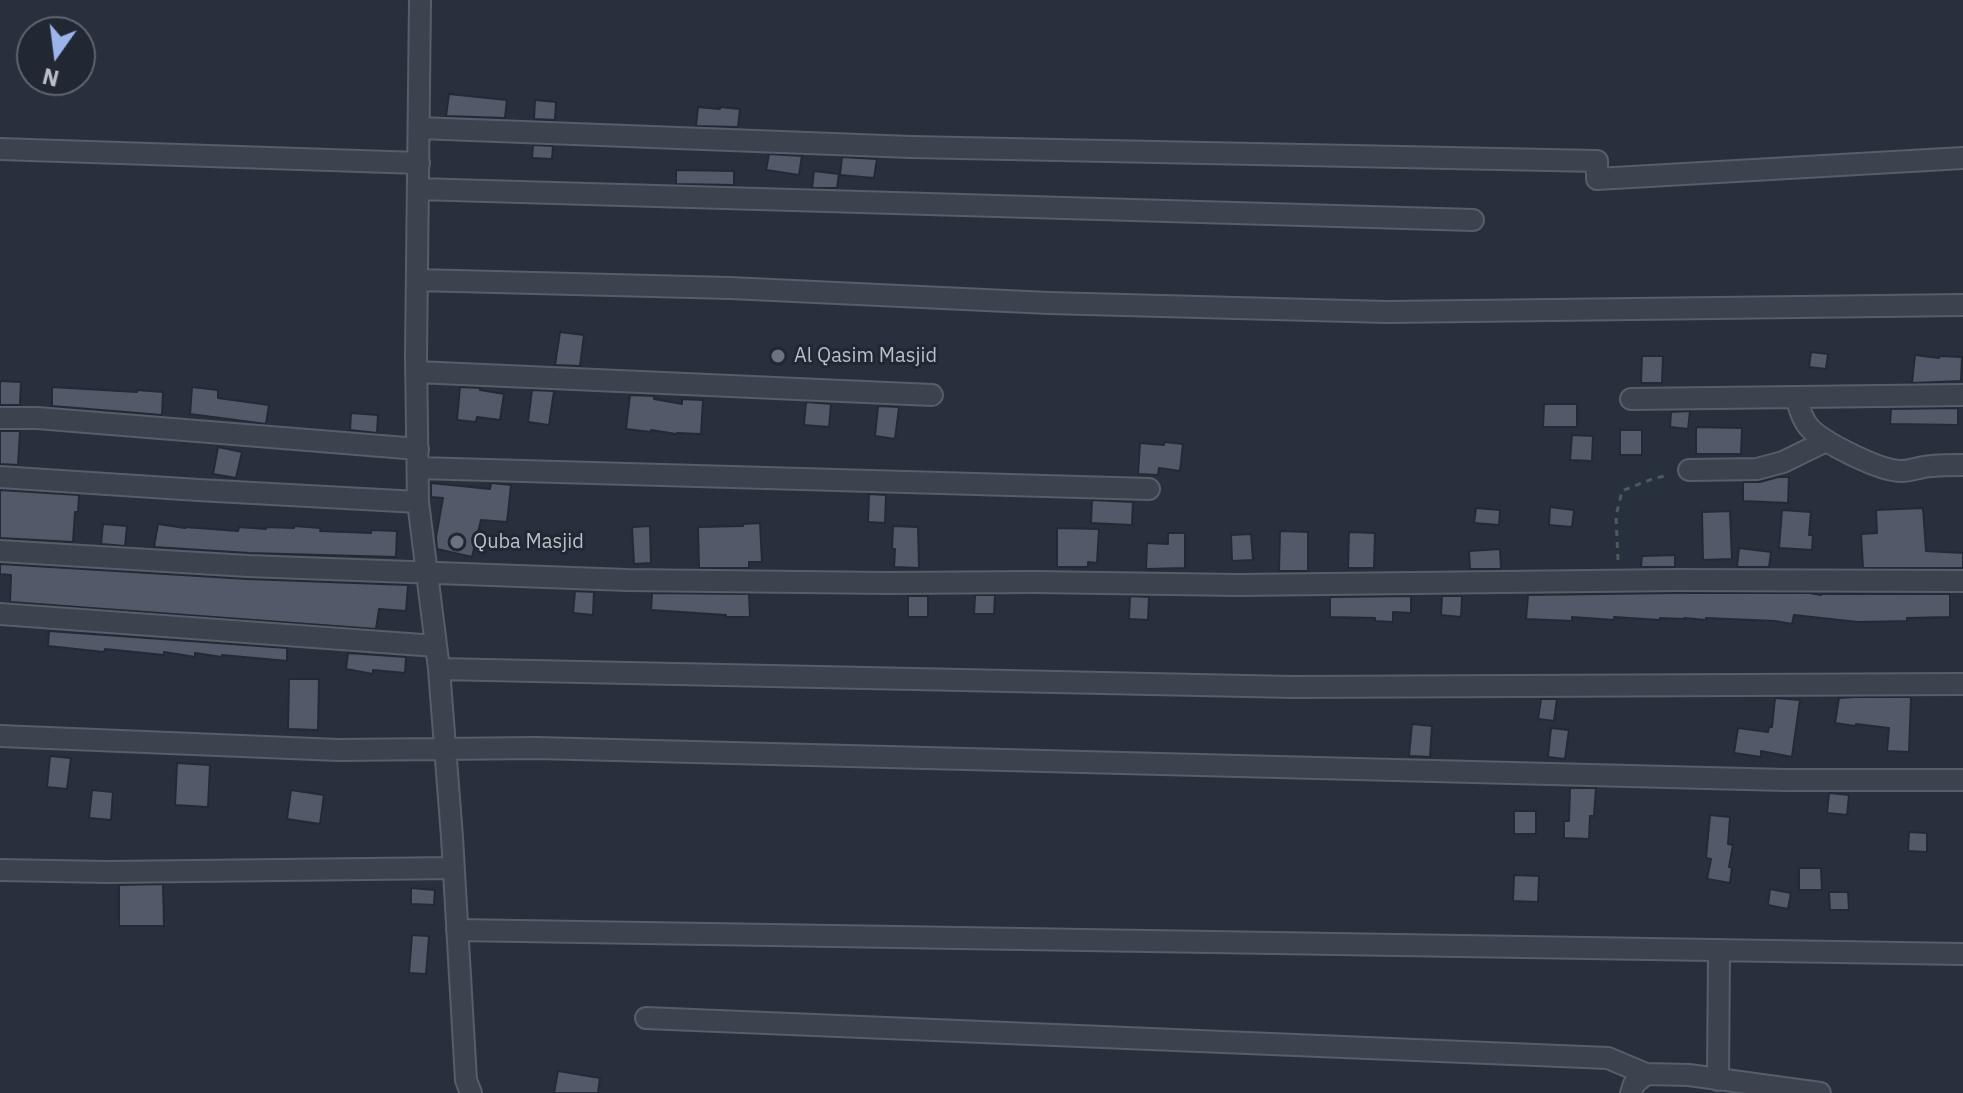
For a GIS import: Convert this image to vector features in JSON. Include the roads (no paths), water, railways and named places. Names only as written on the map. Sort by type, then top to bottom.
[{"type":"street","points":[[420,0],[418,502],[439,669],[466,1080],[471,1093]]},
{"type":"street","points":[[419,128],[911,147],[1597,161],[1597,179],[1963,158]]},
{"type":"street","points":[[0,149],[419,163]]},
{"type":"street","points":[[418,189],[1473,220]]},
{"type":"street","points":[[417,280],[1387,312],[1963,305]]},
{"type":"street","points":[[417,372],[932,395]]},
{"type":"street","points":[[1631,399],[1963,395]]},
{"type":"street","points":[[1796,397],[1801,415],[1809,427],[1826,441],[1877,467],[1900,471],[1963,465]]},
{"type":"street","points":[[0,418],[37,418],[418,458],[1149,489]]},
{"type":"street","points":[[1689,470],[1757,469],[1783,462],[1826,441]]},
{"type":"street","points":[[0,477],[418,502]]},
{"type":"street","points":[[0,551],[248,566],[627,580],[1239,585],[1963,581]]},
{"type":"street","points":[[0,614],[436,646]]},
{"type":"street","points":[[439,669],[1293,687],[1963,684]]},
{"type":"street","points":[[0,736],[338,750],[537,748],[1785,780],[1963,780]]},
{"type":"street","points":[[0,870],[107,872],[453,868]]},
{"type":"street","points":[[457,930],[1963,954]]},
{"type":"street","points":[[1718,1080],[1719,950]]},
{"type":"street","points":[[646,1018],[1608,1058],[1646,1074],[1689,1075],[1820,1093]]},
{"type":"street","points":[[1631,1093],[1634,1084],[1646,1074]]},
{"type":"place","name":"Al Qasim Masjid","points":[[778,356]]},
{"type":"place","name":"Quba Masjid","points":[[457,542]]}]
